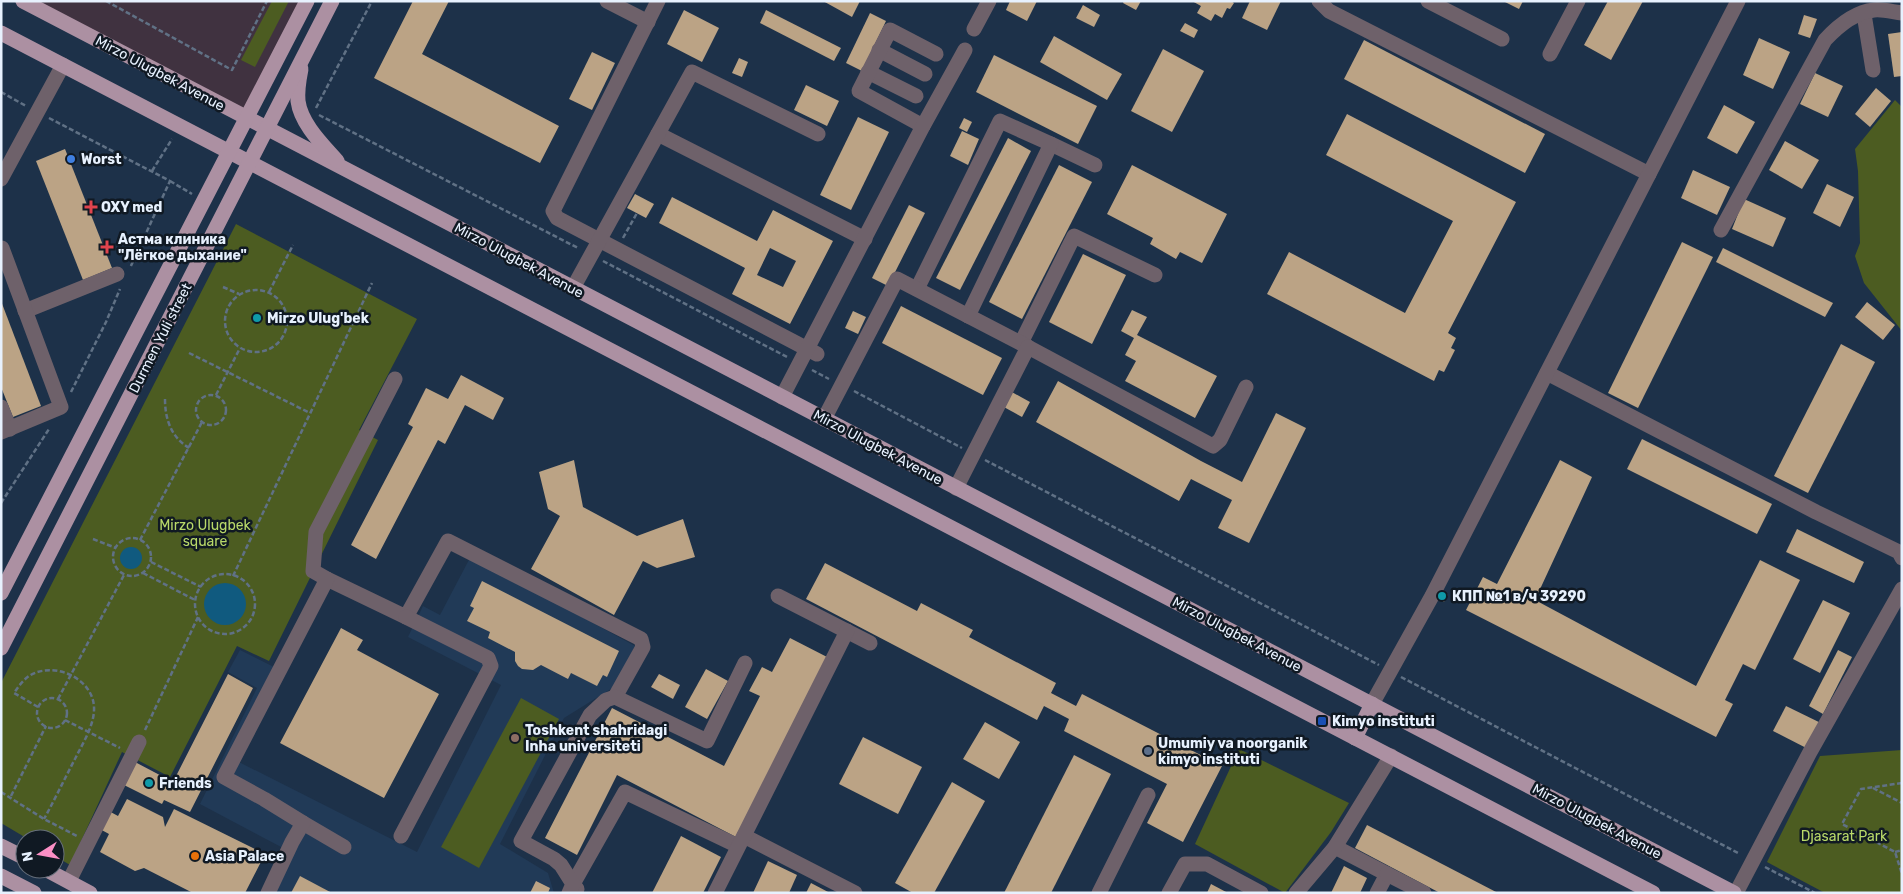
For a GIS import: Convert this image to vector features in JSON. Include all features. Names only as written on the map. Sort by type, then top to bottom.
[{"type":"main road","name":"Mirzo Ulugbek Avenue","points":[[23,1],[1735,893]]},
{"type":"main road","name":"Durmen Yuli street","points":[[1,593],[307,1]]},
{"type":"main road","name":"Durmen Yuli street","points":[[1,648],[332,1]]},
{"type":"main road","points":[[1,33],[1653,893]]},
{"type":"main road","points":[[302,58],[298,103],[302,114],[316,136],[344,168]]},
{"type":"main road","points":[[1355,738],[1372,704]]},
{"type":"main road","points":[[1,846],[15,853]]},
{"type":"main road","points":[[1,876],[34,893]]},
{"type":"main road","points":[[65,879],[90,893]]},
{"type":"street","points":[[607,1],[648,22]]},
{"type":"street","points":[[658,1],[554,211],[557,218],[817,354]]},
{"type":"street","points":[[974,29],[989,1]]},
{"type":"street","points":[[1319,1],[1329,11],[1649,174]]},
{"type":"street","points":[[1428,1],[1502,40]]},
{"type":"street","points":[[1550,54],[1578,1]]},
{"type":"street","points":[[1372,704],[1432,596],[1738,1]]},
{"type":"street","points":[[1721,230],[1825,40],[1836,27],[1874,10],[1902,13]]},
{"type":"street","points":[[1864,14],[1873,70]]},
{"type":"street","points":[[923,126],[859,91],[890,30],[936,54]]},
{"type":"street","points":[[879,50],[925,74]]},
{"type":"street","points":[[782,397],[923,126],[965,50]]},
{"type":"street","points":[[1,178],[63,65]]},
{"type":"street","points":[[573,288],[692,72],[818,134]]},
{"type":"street","points":[[868,72],[916,96]]},
{"type":"street","points":[[917,289],[1000,121],[1095,165]]},
{"type":"street","points":[[658,134],[864,239]]},
{"type":"street","points":[[968,316],[1051,144]]},
{"type":"street","points":[[956,488],[1025,345],[1074,236],[1155,275]]},
{"type":"street","points":[[1,407],[5,430],[61,407],[2,248]]},
{"type":"street","points":[[25,311],[117,274]]},
{"type":"street","points":[[824,419],[897,278],[1213,446],[1220,440],[1246,387]]},
{"type":"street","points":[[1547,373],[1816,512],[1899,552],[1902,558]]},
{"type":"street","points":[[395,379],[316,532],[312,571],[488,658],[491,666],[401,836]]},
{"type":"street","points":[[406,617],[448,541],[641,639],[643,647],[615,697],[606,700],[590,715],[521,841],[554,859],[561,865],[574,890]]},
{"type":"street","points":[[327,579],[224,777],[344,847]]},
{"type":"street","points":[[1735,893],[1810,752],[1902,589]]},
{"type":"street","points":[[778,596],[870,643]]},
{"type":"street","points":[[715,893],[847,631]]},
{"type":"street","points":[[615,697],[707,741],[745,663]]},
{"type":"street","points":[[69,881],[136,748]]},
{"type":"street","points":[[1296,893],[1335,847],[1391,756]]},
{"type":"street","points":[[574,890],[625,792],[741,841],[855,893]]},
{"type":"street","points":[[1099,893],[1148,795]]},
{"type":"street","points":[[268,893],[303,823]]},
{"type":"street","points":[[1335,847],[1424,893]]},
{"type":"street","points":[[1169,893],[1185,864],[1207,864],[1260,893]]},
{"type":"street","points":[[1377,893],[1386,874]]},
{"type":"path","points":[[106,1],[232,70],[267,1]]},
{"type":"path","points":[[372,1],[313,112],[793,360]]},
{"type":"path","points":[[152,171],[172,139]]},
{"type":"path","points":[[170,181],[195,196]]},
{"type":"path","points":[[621,241],[637,213]]},
{"type":"path","points":[[269,292],[293,245]]},
{"type":"path","points":[[233,576],[372,284]]},
{"type":"path","points":[[223,287],[238,294]]},
{"type":"path","points":[[259,289],[269,292],[277,298],[285,310],[287,326],[284,335],[278,343],[260,352],[250,352],[240,348],[232,341],[227,332],[224,322],[226,311],[238,294],[248,290],[259,289]]},
{"type":"path","points":[[216,396],[240,348]]},
{"type":"path","points":[[189,353],[310,413]]},
{"type":"path","points":[[810,369],[837,382]]},
{"type":"path","points":[[846,387],[969,452]]},
{"type":"path","points":[[208,395],[216,396],[224,401],[226,407],[223,418],[214,424],[202,422],[196,412],[199,401],[208,395]]},
{"type":"path","points":[[165,399],[171,428],[179,441],[188,448]]},
{"type":"path","points":[[140,540],[202,422]]},
{"type":"path","points":[[978,456],[1815,893]]},
{"type":"path","points":[[93,539],[116,548]]},
{"type":"path","points":[[127,539],[140,540],[149,549],[151,562],[143,573],[131,577],[124,575],[115,566],[113,560],[116,548],[127,539]]},
{"type":"path","points":[[151,562],[201,587]]},
{"type":"path","points":[[143,573],[195,600]]},
{"type":"path","points":[[58,699],[124,575]]},
{"type":"path","points":[[220,575],[233,576],[243,580],[253,592],[255,608],[250,622],[238,632],[222,634],[208,629],[198,617],[195,600],[201,587],[213,577],[220,575]]},
{"type":"path","points":[[65,720],[88,732],[136,748],[198,617]]},
{"type":"path","points":[[38,707],[14,693],[28,676],[45,670],[56,670],[71,674],[82,682],[93,702],[94,709],[88,732],[44,819]]},
{"type":"path","points":[[49,698],[58,699],[67,710],[65,720],[54,728],[46,726],[39,721],[37,715],[38,707],[44,700],[49,698]]},
{"type":"path","points":[[11,797],[46,726]]},
{"type":"path","points":[[1902,783],[1861,789],[1842,824],[1895,852],[1902,850]]},
{"type":"path","points":[[1872,787],[1902,803]]},
{"type":"path","points":[[1,792],[44,819],[89,843]]},
{"type":"path","points":[[1895,852],[1902,874]]},
{"type":"shaded area","points":[[23,1],[307,1],[246,118]]},
{"type":"shaded area","points":[[131,547],[139,550],[142,558],[139,566],[131,569],[123,566],[120,558],[123,550]]},
{"type":"shaded area","name":"Toshkent shahridagi Inha universiteti","points":[[471,556],[635,646],[614,687],[564,718],[500,844],[548,873],[554,893],[262,893],[283,848],[200,804],[257,688],[228,672],[240,650],[274,667],[231,758],[417,852],[501,685],[408,637],[423,606],[440,615]]},
{"type":"shaded area","points":[[229,583],[237,586],[243,592],[246,604],[243,616],[237,622],[221,625],[213,622],[207,616],[204,600],[207,592],[213,586]]},
{"type":"green space","points":[[272,1],[289,1],[255,67],[241,60]]},
{"type":"green space","points":[[1895,100],[1902,107],[1902,331],[1864,283],[1855,256],[1860,243],[1858,171],[1855,149]]},
{"type":"green space","name":"Mirzo Ulugbek square","points":[[236,224],[417,319],[359,430],[378,440],[269,661],[237,646],[170,777],[122,752],[70,865],[65,862],[65,829],[15,829],[15,831],[1,823],[1,683]]},
{"type":"green space","points":[[521,698],[559,719],[479,868],[441,847]]},
{"type":"green space","points":[[1239,749],[1349,803],[1331,832],[1285,893],[1195,844]]},
{"type":"green space","name":"Djasarat Park","points":[[1902,750],[1902,893],[1825,893],[1767,862],[1820,756]]},
{"type":"building","points":[[413,1],[449,1],[422,54],[559,126],[540,163],[374,78]]},
{"type":"building","points":[[823,1],[860,1],[852,17]]},
{"type":"building","points":[[1010,1],[1037,1],[1027,21],[1006,10]]},
{"type":"building","points":[[1124,1],[1141,1],[1136,10],[1123,3]]},
{"type":"building","points":[[1192,1],[1231,1],[1234,3],[1230,9],[1227,8],[1222,18],[1215,14],[1211,21],[1197,13],[1201,6]]},
{"type":"building","points":[[1250,1],[1281,1],[1267,30],[1242,18]]},
{"type":"building","points":[[1503,1],[1523,1],[1519,9]]},
{"type":"building","points":[[1608,1],[1643,1],[1611,60],[1584,45]]},
{"type":"building","points":[[1083,5],[1100,15],[1094,27],[1076,18]]},
{"type":"building","points":[[684,10],[719,28],[702,62],[667,44]]},
{"type":"building","points":[[766,10],[841,48],[834,61],[760,23]]},
{"type":"building","points":[[870,13],[886,21],[862,71],[846,63]]},
{"type":"building","points":[[1804,15],[1817,19],[1810,38],[1798,34]]},
{"type":"building","points":[[1185,23],[1198,30],[1194,38],[1180,31]]},
{"type":"building","points":[[1902,32],[1902,76],[1894,77],[1888,34]]},
{"type":"building","points":[[1054,36],[1122,74],[1107,100],[1040,62]]},
{"type":"building","points":[[1759,38],[1790,52],[1773,89],[1743,75]]},
{"type":"building","points":[[1364,40],[1545,134],[1525,173],[1344,79]]},
{"type":"building","points":[[1163,49],[1204,71],[1172,132],[1131,111]]},
{"type":"building","points":[[592,52],[615,63],[592,110],[569,99]]},
{"type":"building","points":[[994,55],[1097,106],[1078,144],[976,92]]},
{"type":"building","points":[[739,58],[748,62],[742,77],[732,73]]},
{"type":"building","points":[[1815,73],[1843,86],[1828,117],[1800,104]]},
{"type":"building","points":[[806,85],[839,101],[827,126],[794,110]]},
{"type":"building","points":[[1876,88],[1891,101],[1870,127],[1855,114]]},
{"type":"building","points":[[1724,105],[1755,122],[1737,154],[1707,138]]},
{"type":"building","points":[[1347,114],[1516,202],[1448,333],[1456,338],[1451,348],[1455,350],[1444,372],[1439,370],[1434,381],[1267,294],[1289,252],[1405,313],[1453,221],[1326,155]]},
{"type":"building","points":[[858,117],[889,132],[851,210],[820,195]]},
{"type":"building","points":[[964,118],[972,122],[967,132],[959,128]]},
{"type":"building","points":[[962,131],[979,139],[968,165],[950,156]]},
{"type":"building","points":[[1008,138],[1031,151],[960,290],[936,278]]},
{"type":"building","points":[[1785,141],[1819,160],[1802,189],[1769,170]]},
{"type":"building","points":[[65,149],[112,268],[83,280],[36,161]]},
{"type":"building","points":[[1059,165],[1092,182],[1022,319],[989,302]]},
{"type":"building","points":[[1132,165],[1227,214],[1202,263],[1180,252],[1176,259],[1150,244],[1153,238],[1107,214]]},
{"type":"building","points":[[1693,170],[1730,187],[1717,215],[1681,198]]},
{"type":"building","points":[[1827,184],[1854,197],[1840,227],[1813,213]]},
{"type":"building","points":[[635,194],[654,204],[646,218],[627,208]]},
{"type":"building","points":[[672,197],[757,241],[773,210],[833,241],[790,324],[732,294],[745,268],[659,223]],"holes":[[[770,248],[796,261],[783,287],[757,275]]]},
{"type":"building","points":[[1744,199],[1786,218],[1773,247],[1732,229]]},
{"type":"building","points":[[909,205],[925,213],[888,286],[872,278]]},
{"type":"building","points":[[1682,242],[1713,257],[1638,408],[1608,393]]},
{"type":"building","points":[[1723,248],[1833,303],[1825,317],[1716,262]]},
{"type":"building","points":[[1083,254],[1126,275],[1092,344],[1049,322]]},
{"type":"building","points":[[1,301],[41,406],[13,417],[1,387]]},
{"type":"building","points":[[1867,302],[1895,325],[1883,340],[1855,317]]},
{"type":"building","points":[[901,306],[1002,358],[983,395],[882,343]]},
{"type":"building","points":[[1132,310],[1147,317],[1137,335],[1217,376],[1195,418],[1125,381],[1136,361],[1125,355],[1134,338],[1121,331]]},
{"type":"building","points":[[853,311],[866,317],[858,334],[845,328]]},
{"type":"building","points":[[1841,344],[1875,362],[1808,493],[1774,476]]},
{"type":"building","points":[[461,375],[504,398],[493,420],[465,405],[445,444],[438,440],[376,559],[351,545],[413,427],[408,424],[426,388],[448,399]]},
{"type":"building","points":[[1058,381],[1242,482],[1276,413],[1306,428],[1249,543],[1218,528],[1232,500],[1191,479],[1179,501],[1036,422]]},
{"type":"building","points":[[1010,391],[1030,402],[1022,417],[1002,406]]},
{"type":"building","points":[[1642,439],[1772,504],[1757,534],[1627,469]]},
{"type":"building","points":[[574,460],[583,507],[637,536],[683,519],[695,557],[657,568],[643,561],[614,615],[531,569],[560,516],[548,509],[539,472]]},
{"type":"building","points":[[1560,460],[1592,477],[1535,600],[1696,686],[1760,560],[1800,580],[1755,670],[1743,664],[1725,700],[1733,704],[1716,737],[1466,610],[1483,577],[1497,584]]},
{"type":"building","points":[[1797,529],[1864,562],[1854,583],[1786,552]]},
{"type":"building","points":[[825,563],[917,611],[921,603],[973,630],[969,637],[1056,683],[1051,693],[1076,706],[1082,694],[1222,766],[1183,842],[1147,823],[1167,784],[1064,731],[1069,719],[1044,706],[1037,720],[806,599]]},
{"type":"building","points":[[482,581],[619,651],[607,677],[603,675],[597,686],[571,673],[568,679],[541,665],[533,670],[522,669],[518,666],[515,661],[515,652],[488,638],[490,632],[467,621],[474,608],[470,606]]},
{"type":"building","name":"КПП №1 в/ч 39290","points":[[1439,590],[1448,595],[1444,602],[1435,597]]},
{"type":"building","points":[[1823,600],[1850,613],[1820,673],[1793,659]]},
{"type":"building","points":[[341,628],[363,640],[357,650],[439,694],[384,798],[280,743]]},
{"type":"building","points":[[790,638],[829,658],[736,837],[617,775],[577,855],[545,838],[612,708],[724,766],[760,696],[749,691],[762,667],[772,672]]},
{"type":"building","points":[[1838,650],[1852,657],[1823,714],[1809,706]]},
{"type":"building","points":[[706,669],[728,681],[707,719],[685,707]]},
{"type":"building","points":[[228,674],[253,688],[190,812],[164,800],[162,804],[124,785],[135,762],[173,782]]},
{"type":"building","points":[[659,674],[680,685],[673,699],[651,687]]},
{"type":"building","points":[[1786,706],[1829,727],[1816,753],[1773,731]]},
{"type":"building","points":[[985,722],[1020,742],[999,779],[963,759]]},
{"type":"building","points":[[863,737],[922,767],[898,814],[839,784]]},
{"type":"building","points":[[1074,755],[1111,774],[1051,893],[1004,893]]},
{"type":"building","points":[[952,782],[985,801],[934,893],[913,893],[895,883]]},
{"type":"building","points":[[127,799],[163,817],[165,827],[174,809],[265,854],[245,893],[193,893],[144,868],[135,871],[100,852],[109,834],[98,828],[107,810],[118,816]]},
{"type":"building","points":[[1367,825],[1498,893],[1440,893],[1355,848]]},
{"type":"building","points":[[681,836],[721,857],[703,893],[652,893]]},
{"type":"building","points":[[768,861],[797,875],[789,893],[753,893]]},
{"type":"building","points":[[1344,866],[1367,878],[1360,893],[1331,893]]},
{"type":"building","points":[[300,876],[332,893],[291,893]]},
{"type":"building","points":[[536,881],[550,888],[548,893],[530,893]]},
{"type":"building","points":[[811,883],[830,893],[806,893]]},
{"type":"building","points":[[1211,884],[1228,893],[1207,893]]},
{"type":"place","name":"Worst","points":[[71,159]]},
{"type":"place","name":"OXY med","points":[[91,207]]},
{"type":"place","name":"Астма клиника \"Лёгкое дыхание\"","points":[[107,247]]},
{"type":"place","name":"Mirzo Ulug'bek","points":[[257,318]]},
{"type":"place","name":"КПП №1 в/ч 39290","points":[[1442,596]]},
{"type":"place","name":"Kimyo instituti","points":[[1322,721]]},
{"type":"place","name":"Toshkent shahridagi Inha universiteti","points":[[515,738]]},
{"type":"place","name":"Umumiy va noorganik kimyo instituti","points":[[1148,751]]},
{"type":"place","name":"Friends","points":[[149,783]]},
{"type":"place","name":"Asia Palace","points":[[195,856]]}]
